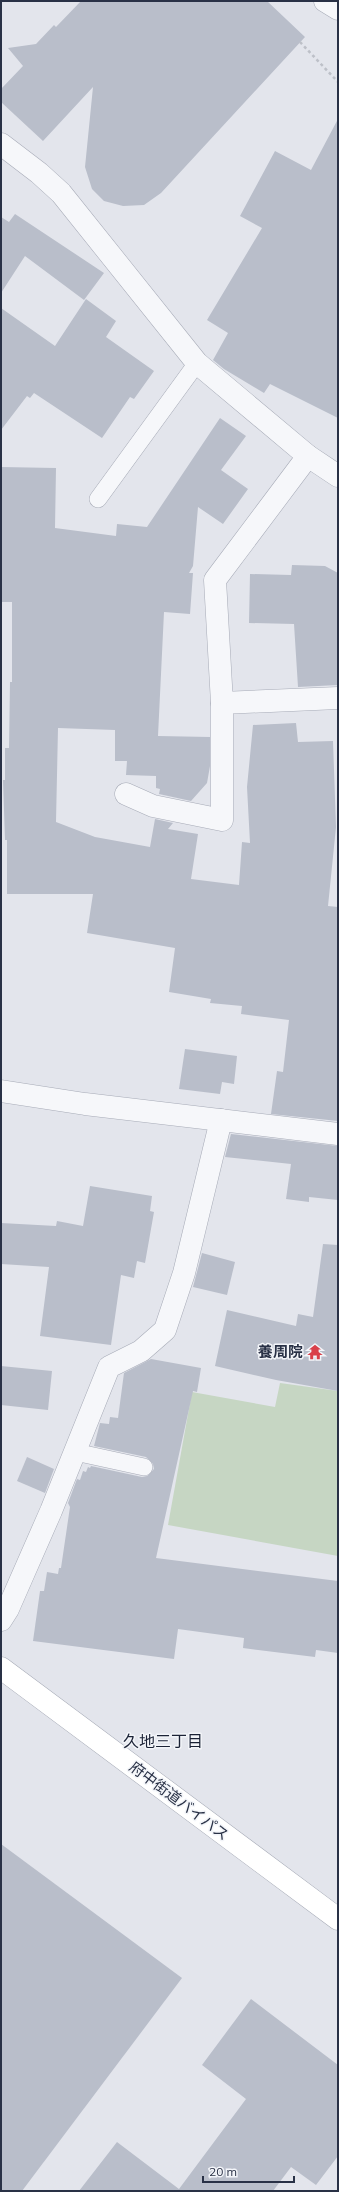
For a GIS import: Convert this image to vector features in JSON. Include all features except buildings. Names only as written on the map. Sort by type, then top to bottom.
[{"type":"street","points":[[325,1],[338,9]]},
{"type":"street","points":[[1,144],[39,173],[60,193],[197,363],[308,456],[338,476]]},
{"type":"street","points":[[126,794],[153,806],[222,820],[222,703],[215,580],[308,456]]},
{"type":"street","points":[[222,703],[338,698]]},
{"type":"street","points":[[1,1091],[85,1104],[338,1134]]},
{"type":"street","points":[[1,1620],[8,1609],[75,1452],[109,1367],[141,1351],[165,1330],[184,1273],[221,1120]]},
{"type":"street","name":"府中街道バイパス","points":[[1,1668],[338,1919]]},
{"type":"lane","points":[[98,499],[197,363]]},
{"type":"lane","points":[[75,1452],[144,1467]]},
{"type":"path","points":[[300,42],[338,82]]},
{"type":"green space","points":[[280,1383],[338,1391],[338,1556],[168,1525],[192,1392],[275,1407]]},
{"type":"place","name":"養周院","points":[[315,1352]]},
{"type":"district","name":"久地三丁目","points":[[163,1741]]}]
